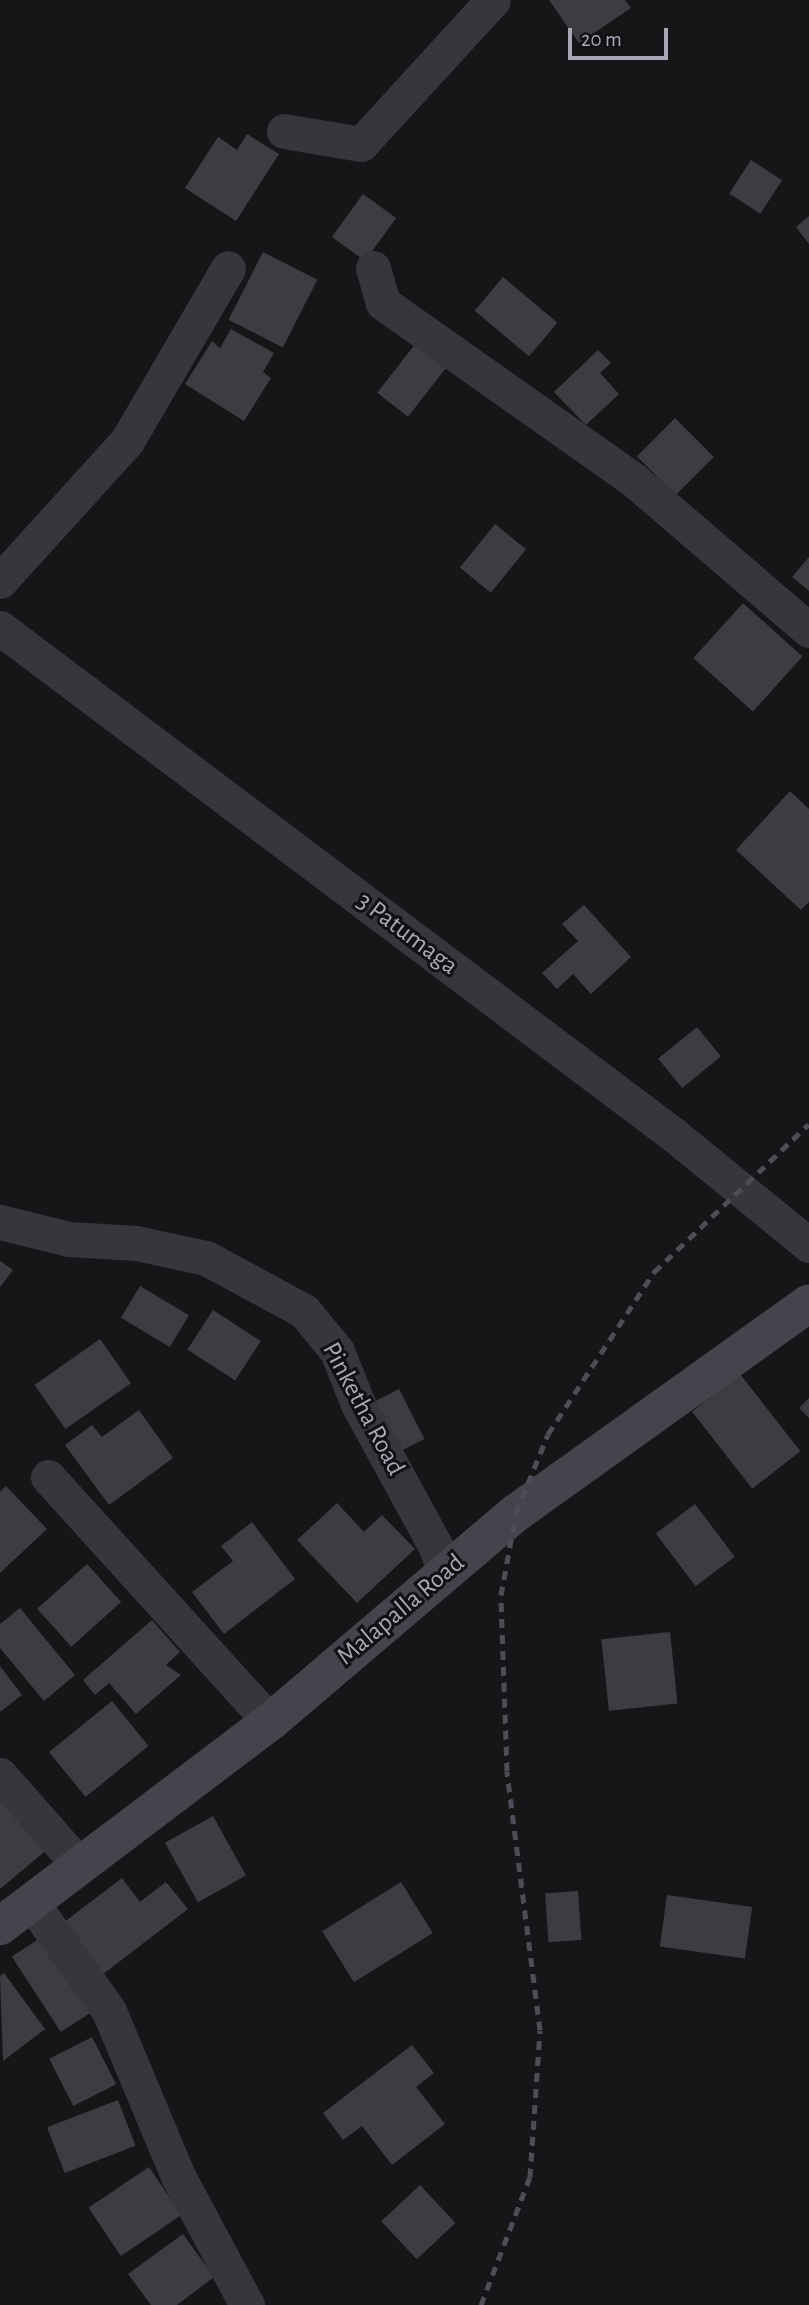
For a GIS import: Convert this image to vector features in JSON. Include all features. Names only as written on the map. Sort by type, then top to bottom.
[{"type":"street","points":[[284,131],[361,144],[493,0]]},
{"type":"street","points":[[0,581],[127,441],[228,268]]},
{"type":"street","points":[[373,268],[383,303],[635,481],[809,629]]},
{"type":"street","name":"3 Patumaga","points":[[0,628],[674,1135],[809,1245]]},
{"type":"street","name":"Pinketha Road","points":[[0,1222],[69,1240],[136,1242],[206,1258],[304,1311],[337,1351],[358,1404],[435,1545],[446,1573]]},
{"type":"street","name":"Malapalla Road","points":[[0,1926],[270,1722],[516,1513],[809,1303]]},
{"type":"street","points":[[48,1477],[270,1722]]},
{"type":"street","points":[[0,1775],[80,1866]]},
{"type":"street","points":[[31,1902],[109,2011],[179,2178],[247,2305]]},
{"type":"building","points":[[549,0],[625,0],[631,8],[579,43]]},
{"type":"building","points":[[247,134],[279,154],[236,221],[185,188],[218,137],[237,150]]},
{"type":"building","points":[[751,160],[782,180],[760,214],[729,194]]},
{"type":"building","points":[[363,194],[396,218],[365,261],[332,237]]},
{"type":"building","points":[[809,216],[809,244],[796,227]]},
{"type":"building","points":[[263,252],[317,280],[283,347],[228,320]]},
{"type":"building","points":[[503,277],[557,323],[529,356],[475,311]]},
{"type":"building","points":[[231,329],[274,353],[263,372],[271,378],[244,421],[185,384],[212,341],[220,348]]},
{"type":"building","points":[[416,343],[447,367],[408,417],[377,393]]},
{"type":"building","points":[[598,350],[611,363],[600,373],[619,394],[586,425],[554,392]]},
{"type":"building","points":[[675,418],[714,457],[676,495],[637,456]]},
{"type":"building","points":[[495,524],[526,549],[491,593],[460,568]]},
{"type":"building","points":[[809,557],[809,591],[792,577]]},
{"type":"building","points":[[743,603],[802,657],[753,712],[693,658]]},
{"type":"building","points":[[790,791],[809,809],[809,902],[801,910],[736,850]]},
{"type":"building","points":[[584,905],[631,957],[591,994],[573,974],[557,989],[542,973],[578,941],[562,924]]},
{"type":"building","points":[[697,1027],[721,1057],[682,1088],[658,1058]]},
{"type":"building","points":[[0,1261],[13,1270],[0,1287]]},
{"type":"building","points":[[140,1286],[189,1315],[170,1347],[121,1318]]},
{"type":"building","points":[[213,1310],[261,1341],[235,1380],[187,1349]]},
{"type":"building","points":[[100,1339],[131,1383],[65,1429],[34,1385]]},
{"type":"building","points":[[740,1374],[800,1451],[752,1489],[692,1412]]},
{"type":"building","points":[[399,1389],[424,1439],[397,1453],[371,1403]]},
{"type":"building","points":[[809,1398],[809,1418],[799,1408]]},
{"type":"building","points":[[139,1410],[173,1458],[109,1505],[65,1445],[92,1425],[102,1437]]},
{"type":"building","points":[[6,1486],[47,1529],[0,1573],[0,1492]]},
{"type":"building","points":[[337,1503],[364,1532],[382,1515],[415,1549],[357,1603],[297,1540]]},
{"type":"building","points":[[695,1504],[735,1557],[696,1586],[656,1533]]},
{"type":"building","points":[[252,1522],[295,1579],[224,1634],[192,1592],[233,1561],[221,1546]]},
{"type":"building","points":[[87,1564],[121,1602],[71,1647],[37,1609]]},
{"type":"building","points":[[20,1608],[75,1675],[44,1701],[0,1648],[0,1624]]},
{"type":"building","points":[[152,1620],[180,1652],[166,1665],[181,1675],[136,1714],[109,1683],[95,1695],[83,1680]]},
{"type":"building","points":[[670,1632],[678,1704],[609,1711],[601,1639]]},
{"type":"building","points":[[0,1666],[22,1695],[0,1712]]},
{"type":"building","points":[[112,1701],[149,1746],[86,1797],[49,1752]]},
{"type":"building","points":[[0,1792],[48,1849],[0,1889]]},
{"type":"building","points":[[213,1816],[246,1875],[198,1902],[165,1843]]},
{"type":"building","points":[[122,1878],[140,1902],[166,1882],[188,1909],[102,1975],[63,1923]]},
{"type":"building","points":[[401,1882],[433,1933],[354,1982],[322,1931]]},
{"type":"building","points":[[578,1891],[581,1940],[548,1942],[545,1893]]},
{"type":"building","points":[[667,1895],[752,1907],[745,1958],[660,1946]]},
{"type":"building","points":[[42,1937],[91,2012],[61,2032],[12,1957]]},
{"type":"building","points":[[4,1973],[45,2029],[3,2061],[0,1976]]},
{"type":"building","points":[[92,2037],[116,2084],[73,2106],[49,2059]]},
{"type":"building","points":[[412,2045],[434,2073],[416,2087],[445,2124],[392,2165],[362,2126],[343,2140],[323,2113]]},
{"type":"building","points":[[118,2100],[136,2146],[65,2173],[47,2127]]},
{"type":"building","points":[[149,2167],[181,2215],[121,2256],[88,2208]]},
{"type":"building","points":[[420,2185],[455,2223],[417,2259],[381,2221]]},
{"type":"building","points":[[183,2234],[214,2277],[177,2305],[151,2305],[128,2274]]},
{"type":"railway","points":[[481,2305],[530,2177],[540,2030],[507,1771],[501,1595],[516,1513],[548,1434],[654,1272],[809,1124]]}]
